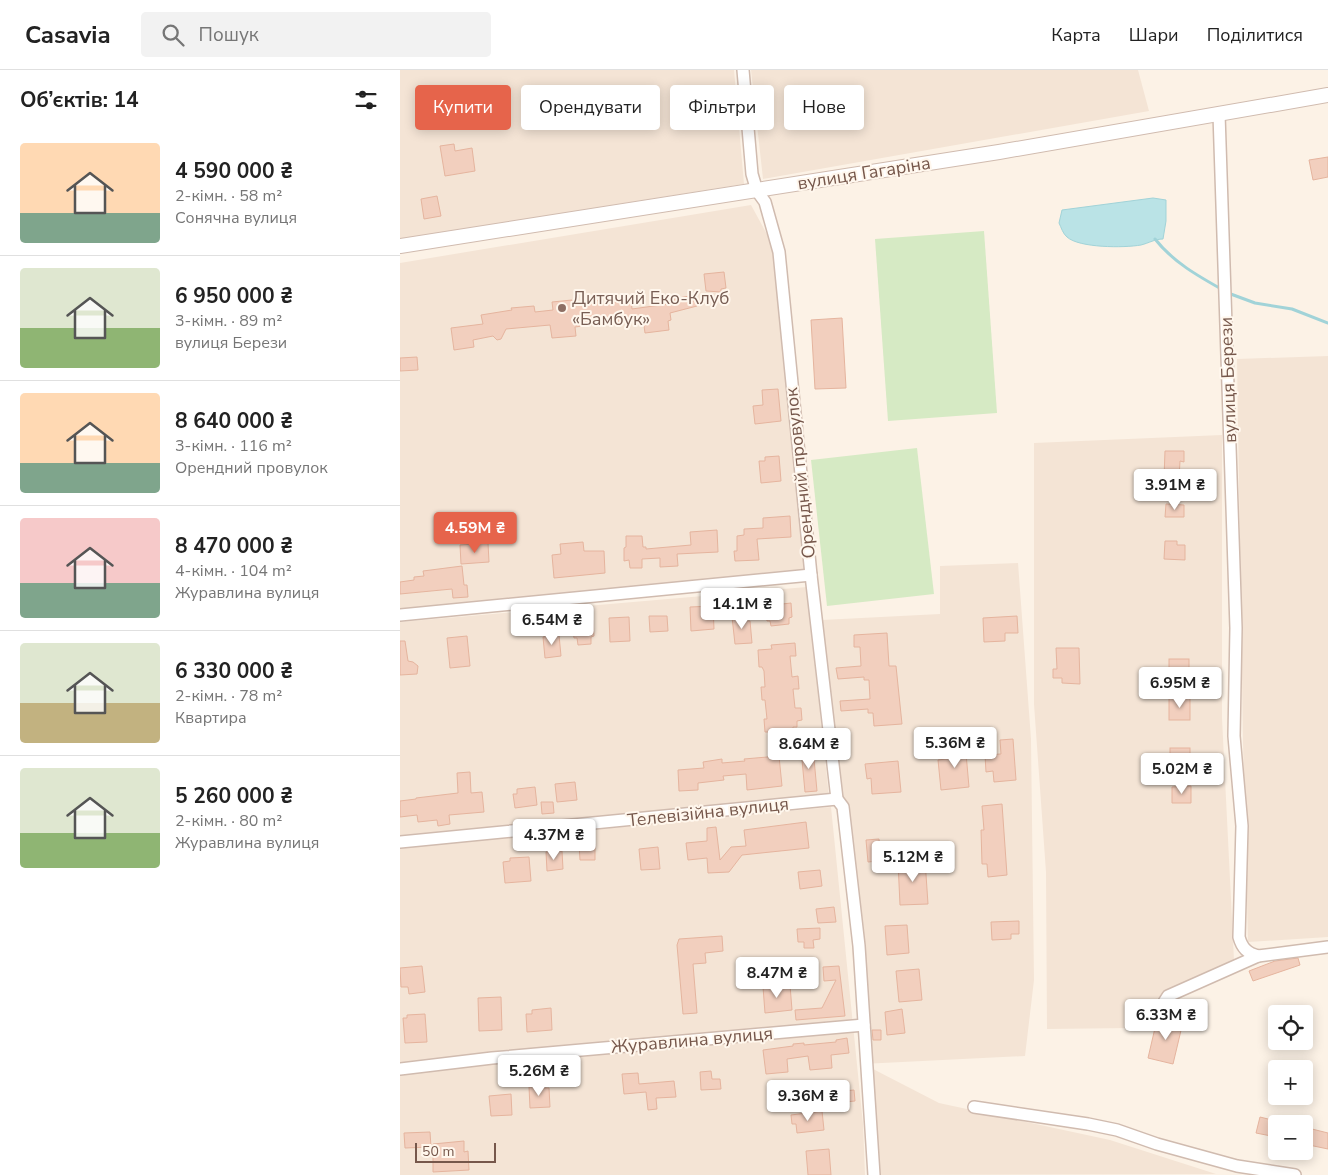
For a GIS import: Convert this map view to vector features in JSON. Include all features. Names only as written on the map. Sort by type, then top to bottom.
[{"type":"street","name":"Орендний провулок","points":[[743,70],[752,174],[757,191],[765,202],[779,252],[810,575],[837,799],[843,807],[845,817],[859,946],[874,1175]]},
{"type":"street","name":"вулиця Гагаріна","points":[[400,246],[999,152],[1328,95]]},
{"type":"street","name":"вулиця Берези","points":[[1219,114],[1236,628],[1234,736],[1242,826],[1239,937],[1245,950],[1258,956]]},
{"type":"street","points":[[400,615],[810,575]]},
{"type":"street","name":"Телевізійна вулиця","points":[[400,842],[837,799]]},
{"type":"street","points":[[1152,1021],[1168,996],[1258,956],[1328,947]]},
{"type":"street","name":"Журавлина вулиця","points":[[400,1069],[492,1058],[864,1025]]},
{"type":"street","points":[[974,1107],[1117,1130],[1235,1170],[1294,1175]]},
{"type":"shaded area","points":[[400,70],[734,70],[735,85],[670,85],[670,130],[739,130],[744,184],[400,239]]},
{"type":"shaded area","points":[[751,70],[1138,70],[1149,111],[763,179],[758,130],[774,130],[774,85],[753,85]]},
{"type":"shaded area","points":[[751,205],[775,249],[790,422],[806,570],[400,610],[400,263]]},
{"type":"shaded area","points":[[1328,356],[1328,937],[1248,942],[1237,359]]},
{"type":"shaded area","points":[[1222,435],[1222,718],[1234,960],[1163,993],[1130,1028],[1047,1029],[1046,872],[1034,704],[1034,443]]},
{"type":"shaded area","points":[[1018,563],[1031,739],[1034,980],[1025,1056],[862,1064],[838,774],[822,620],[940,614],[940,566]]},
{"type":"shaded area","points":[[807,587],[829,797],[400,836],[400,622]]},
{"type":"shaded area","points":[[831,807],[863,1124],[865,1175],[400,1175],[400,848]]},
{"type":"shaded area","points":[[873,1069],[939,1103],[1110,1140],[1216,1174],[880,1175]]},
{"type":"green space","points":[[984,231],[997,413],[888,421],[875,239]]},
{"type":"green space","points":[[917,448],[934,594],[827,606],[811,460]]},
{"type":"water","points":[[1153,198],[1166,200],[1166,221],[1163,239],[1141,245],[1113,247],[1073,241],[1063,232],[1059,223],[1062,210]]},
{"type":"building","points":[[454,144],[455,151],[472,148],[475,171],[445,176],[440,146]]},
{"type":"building","points":[[1328,157],[1328,177],[1313,180],[1309,160]]},
{"type":"building","points":[[437,196],[441,216],[424,219],[421,199]]},
{"type":"building","points":[[724,272],[726,288],[721,289],[721,292],[706,291],[704,274]]},
{"type":"building","points":[[689,296],[691,301],[696,301],[697,306],[670,313],[671,320],[668,321],[669,330],[645,333],[643,318],[575,327],[576,336],[552,338],[550,325],[506,329],[501,339],[497,340],[493,336],[473,340],[474,347],[454,350],[451,328],[483,324],[481,315],[512,310],[511,308],[534,306],[535,312],[553,310],[552,302],[572,300],[573,304],[602,300],[603,304],[631,300],[632,309],[675,303],[674,299]]},
{"type":"building","points":[[842,318],[846,388],[815,389],[811,320]]},
{"type":"building","points":[[417,357],[418,370],[400,371],[400,358]]},
{"type":"building","points":[[778,389],[781,421],[755,424],[753,406],[763,405],[762,390]]},
{"type":"building","points":[[1165,451],[1184,451],[1184,462],[1180,461],[1179,479],[1164,478]]},
{"type":"building","points":[[779,456],[781,481],[761,483],[759,461],[765,461],[765,457]]},
{"type":"building","points":[[1166,504],[1184,505],[1184,517],[1165,517]]},
{"type":"building","points":[[790,516],[791,537],[757,539],[759,560],[735,561],[734,551],[737,551],[737,536],[744,535],[744,529],[763,528],[763,518]]},
{"type":"building","points":[[717,530],[718,552],[677,554],[678,566],[660,567],[660,558],[642,559],[642,568],[630,568],[629,560],[624,561],[626,536],[642,536],[643,547],[646,547],[646,549],[691,545],[690,532]]},
{"type":"building","points":[[1165,541],[1177,541],[1177,545],[1185,545],[1185,560],[1164,559]]},
{"type":"building","points":[[583,542],[584,551],[604,551],[605,573],[554,578],[552,555],[561,554],[560,544]]},
{"type":"building","points":[[488,543],[489,562],[461,564],[460,545]]},
{"type":"building","points":[[462,566],[464,585],[467,585],[468,597],[453,598],[452,589],[400,594],[400,582],[424,576],[423,571]]},
{"type":"building","points":[[791,603],[792,617],[789,618],[789,624],[771,626],[770,621],[767,621],[765,606]]},
{"type":"building","points":[[713,606],[714,629],[691,631],[690,607]]},
{"type":"building","points":[[583,612],[584,621],[593,620],[594,636],[591,637],[591,644],[578,645],[577,638],[574,638],[571,613]]},
{"type":"building","points":[[744,615],[744,621],[750,621],[752,643],[735,644],[732,617]]},
{"type":"building","points":[[649,616],[667,616],[668,631],[650,632]]},
{"type":"building","points":[[1017,616],[1018,633],[1005,633],[1005,641],[984,642],[983,618]]},
{"type":"building","points":[[629,617],[630,641],[610,642],[609,618]]},
{"type":"building","points":[[887,633],[889,666],[896,666],[902,724],[874,726],[873,713],[868,713],[868,709],[841,711],[840,701],[870,699],[869,680],[864,680],[864,677],[838,679],[836,668],[861,666],[860,647],[854,647],[854,635]]},
{"type":"building","points":[[559,635],[561,656],[545,658],[543,637]]},
{"type":"building","points":[[467,636],[470,666],[450,668],[447,638]]},
{"type":"building","points":[[400,641],[405,641],[408,661],[418,666],[417,674],[400,675]]},
{"type":"building","points":[[795,643],[796,656],[790,656],[792,677],[798,676],[799,689],[793,689],[795,708],[801,708],[802,720],[797,721],[797,727],[793,727],[793,734],[769,736],[768,732],[765,732],[764,719],[767,719],[765,700],[762,700],[761,687],[765,687],[764,671],[762,667],[759,667],[758,650],[772,649],[771,645]]},
{"type":"building","points":[[1056,648],[1079,648],[1080,684],[1062,683],[1062,678],[1053,678],[1053,669],[1057,669]]},
{"type":"building","points":[[1169,659],[1189,659],[1189,679],[1169,679]]},
{"type":"building","points":[[1169,698],[1190,698],[1190,720],[1169,720]]},
{"type":"building","points":[[1013,739],[1016,780],[994,782],[993,771],[986,772],[985,755],[1001,754],[1000,740]]},
{"type":"building","points":[[965,742],[969,787],[941,790],[938,760],[954,758],[952,744]]},
{"type":"building","points":[[813,748],[817,791],[805,792],[801,749]]},
{"type":"building","points":[[1170,748],[1190,748],[1190,761],[1170,761]]},
{"type":"building","points":[[779,756],[782,786],[747,790],[746,774],[723,776],[724,780],[698,783],[698,790],[679,791],[678,770],[704,768],[703,762],[722,759],[722,763]]},
{"type":"building","points":[[898,761],[901,792],[872,794],[871,778],[867,779],[865,764]]},
{"type":"building","points":[[470,772],[471,793],[482,792],[484,812],[449,815],[450,824],[438,826],[437,820],[418,822],[417,815],[400,817],[400,801],[458,793],[457,773]]},
{"type":"building","points":[[575,782],[577,800],[557,802],[555,784]]},
{"type":"building","points":[[1191,786],[1191,803],[1172,803],[1172,787]]},
{"type":"building","points":[[535,787],[537,805],[515,808],[513,794],[517,794],[517,789]]},
{"type":"building","points":[[541,802],[553,802],[554,813],[542,814]]},
{"type":"building","points":[[1002,804],[1007,875],[988,877],[987,864],[982,864],[981,830],[984,830],[982,806]]},
{"type":"building","points":[[806,822],[809,848],[742,855],[729,872],[708,873],[707,858],[688,860],[686,843],[707,841],[707,828],[716,827],[720,860],[731,847],[746,846],[744,830]]},
{"type":"building","points":[[879,839],[880,853],[887,852],[888,860],[868,862],[866,840]]},
{"type":"building","points":[[579,844],[595,844],[595,860],[580,860]]},
{"type":"building","points":[[658,847],[660,869],[641,870],[639,849]]},
{"type":"building","points":[[562,851],[563,869],[547,871],[546,852]]},
{"type":"building","points":[[529,857],[531,881],[505,883],[503,862],[510,861],[510,858]]},
{"type":"building","points":[[925,860],[928,904],[900,905],[898,862]]},
{"type":"building","points":[[820,870],[822,886],[800,889],[798,872]]},
{"type":"building","points":[[834,907],[836,922],[818,923],[816,909]]},
{"type":"building","points":[[1019,921],[1019,934],[1011,934],[1011,939],[992,940],[991,922]]},
{"type":"building","points":[[907,925],[909,953],[887,955],[885,926]]},
{"type":"building","points":[[820,928],[820,939],[813,940],[814,948],[804,948],[804,942],[798,942],[797,929]]},
{"type":"building","points":[[722,936],[723,951],[705,953],[706,963],[693,964],[697,1013],[683,1014],[677,945],[679,939]]},
{"type":"building","points":[[1298,958],[1300,965],[1253,981],[1249,971],[1275,961]]},
{"type":"building","points":[[422,966],[425,992],[409,994],[408,987],[401,987],[400,968]]},
{"type":"building","points":[[839,966],[845,1016],[796,1020],[795,1010],[822,1008],[836,980],[824,981],[823,967]]},
{"type":"building","points":[[919,969],[922,1000],[899,1002],[896,971]]},
{"type":"building","points":[[790,985],[792,1010],[765,1013],[763,987]]},
{"type":"building","points":[[501,997],[502,1030],[479,1031],[478,998]]},
{"type":"building","points":[[551,1008],[552,1030],[527,1032],[526,1014],[532,1014],[532,1010]]},
{"type":"building","points":[[902,1009],[905,1033],[887,1035],[885,1012]]},
{"type":"building","points":[[425,1014],[427,1042],[405,1043],[403,1018],[407,1018],[407,1015]]},
{"type":"building","points":[[1163,1018],[1183,1022],[1173,1064],[1148,1058],[1155,1028]]},
{"type":"building","points":[[872,1030],[881,1030],[881,1040],[873,1040]]},
{"type":"building","points":[[847,1038],[849,1053],[831,1055],[832,1068],[810,1070],[808,1056],[787,1059],[788,1072],[766,1074],[763,1050],[793,1046],[793,1044],[804,1043],[804,1045],[836,1042],[836,1040]]},
{"type":"building","points":[[711,1071],[712,1079],[720,1079],[721,1089],[701,1090],[700,1072]]},
{"type":"building","points":[[638,1073],[639,1084],[674,1081],[676,1097],[656,1098],[657,1109],[648,1110],[646,1092],[624,1094],[622,1074]]},
{"type":"building","points":[[540,1086],[540,1088],[549,1088],[550,1107],[530,1108],[529,1087]]},
{"type":"building","points":[[854,1090],[855,1101],[836,1103],[835,1092]]},
{"type":"building","points":[[511,1094],[512,1115],[491,1116],[489,1096]]},
{"type":"building","points":[[822,1111],[824,1130],[797,1133],[796,1124],[792,1124],[791,1115]]},
{"type":"building","points":[[1260,1117],[1268,1119],[1268,1135],[1256,1133]]},
{"type":"building","points":[[1313,1129],[1328,1133],[1328,1149],[1313,1146]]},
{"type":"building","points":[[430,1132],[431,1147],[405,1148],[404,1133]]},
{"type":"building","points":[[464,1141],[464,1152],[468,1151],[469,1170],[433,1172],[433,1144]]},
{"type":"building","points":[[829,1149],[831,1175],[808,1175],[806,1151]]},
{"type":"waterway","points":[[1155,239],[1178,262],[1223,290]]},
{"type":"waterway","points":[[1228,293],[1255,303],[1292,309],[1328,323]]},
{"type":"place","name":"Дитячий Еко-Клуб «Бамбук»","points":[[562,308]]}]
